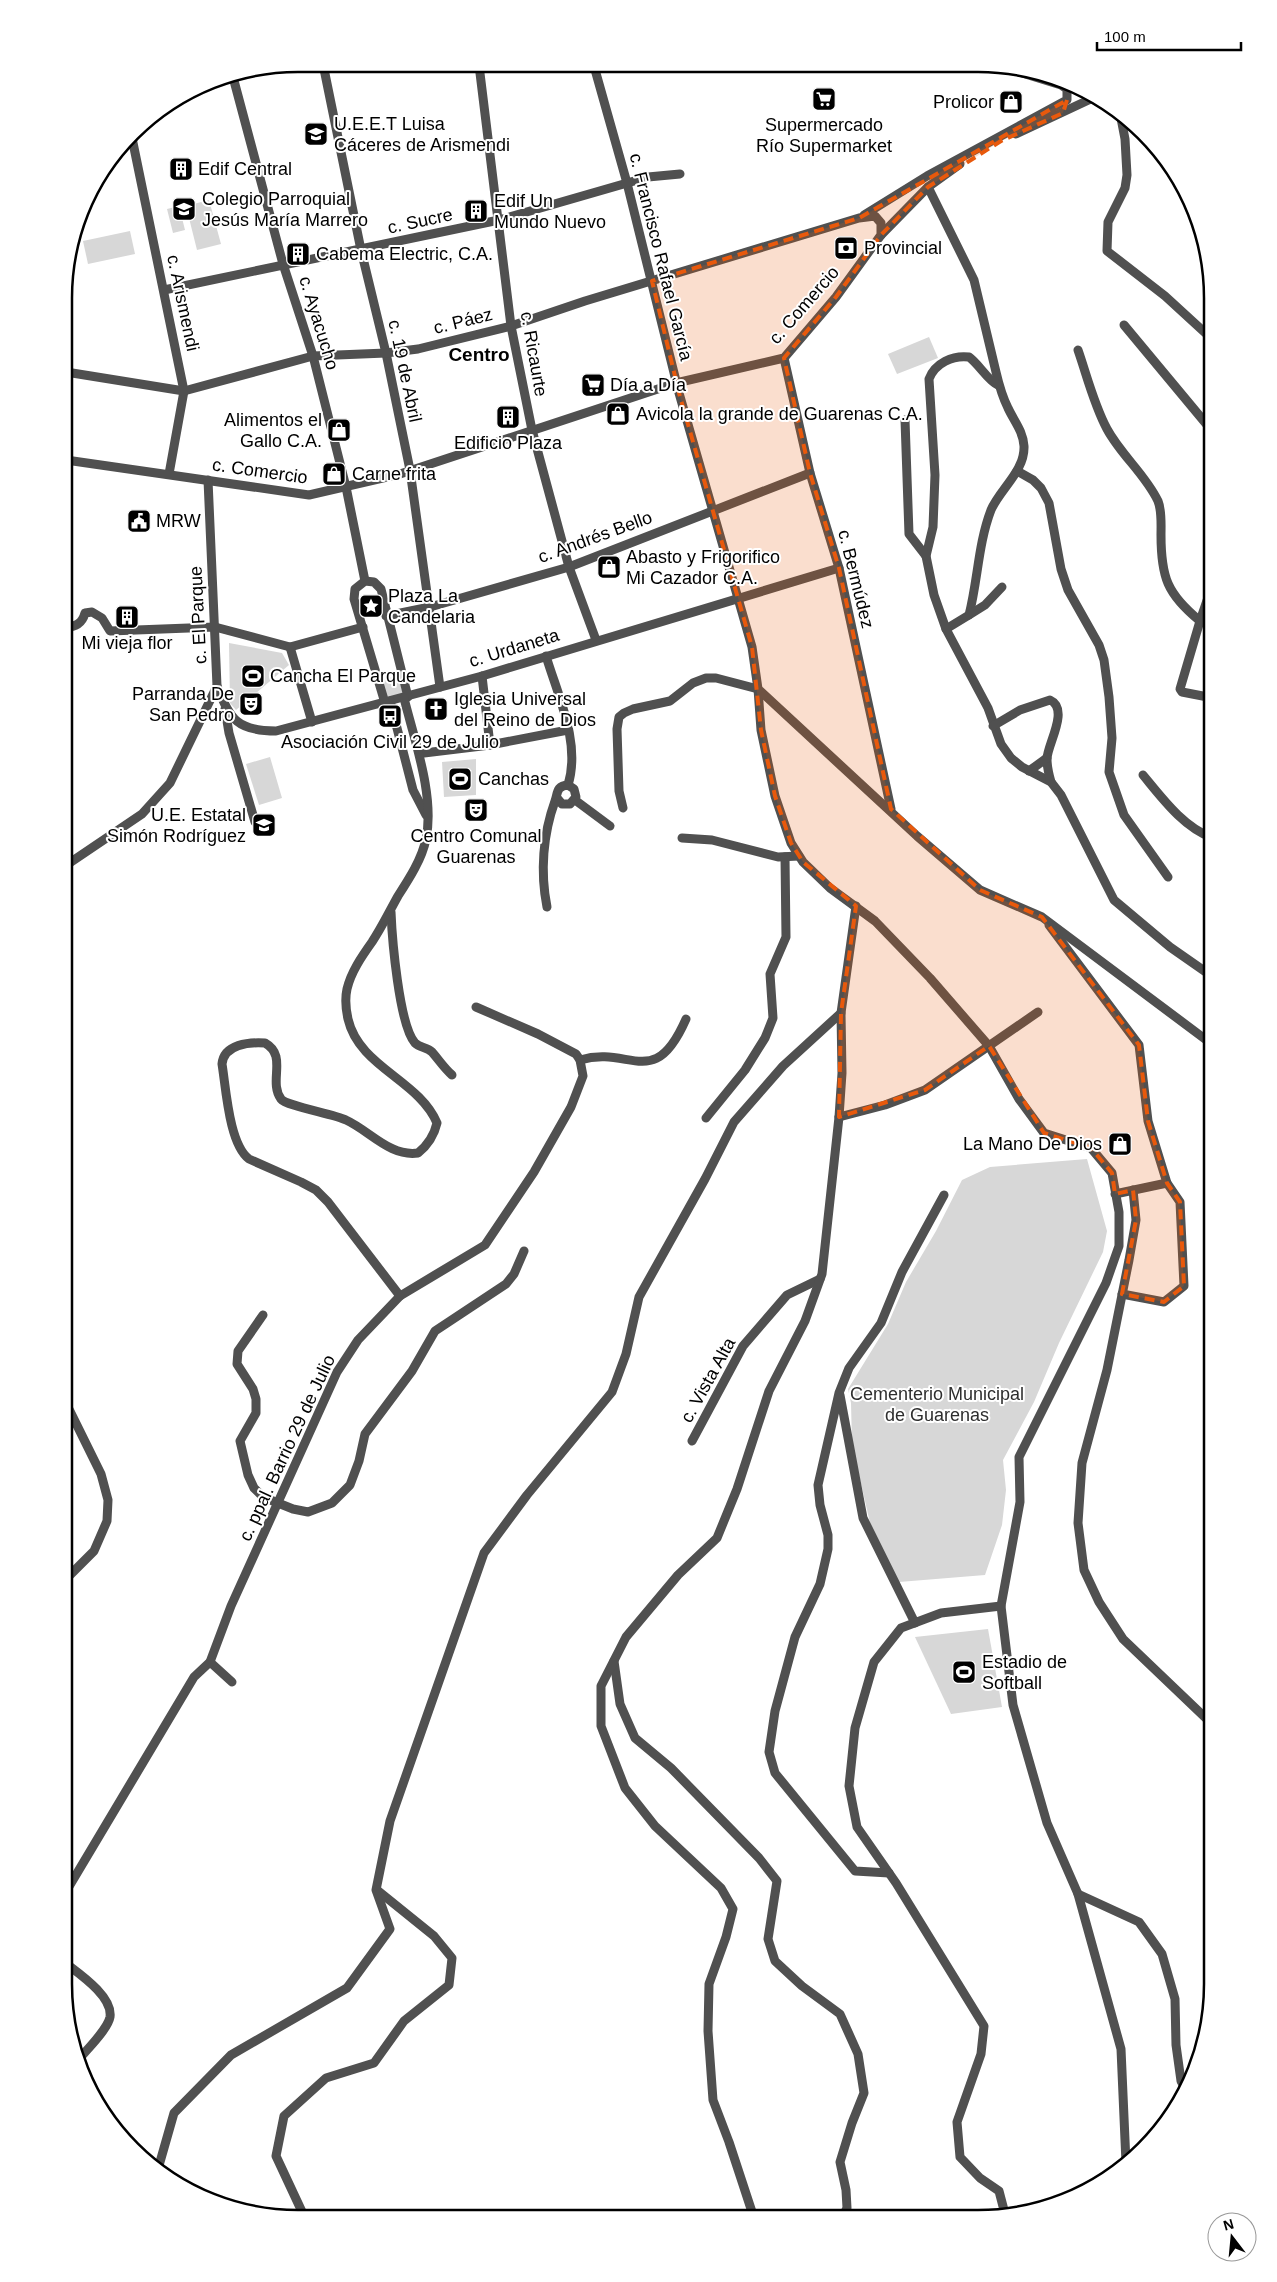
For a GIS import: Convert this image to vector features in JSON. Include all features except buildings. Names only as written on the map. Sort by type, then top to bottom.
[{"type":"street","name":"c. 19 de Abril","points":[[324,72],[410,470],[440,687]]},
{"type":"street","name":"c. Ricaurte","points":[[480,72],[511,326],[532,430],[569,567],[596,640]]},
{"type":"street","name":"c. Francisco Rafael García","points":[[596,72],[627,184],[676,383],[752,647],[761,730],[775,796],[791,843],[799,856],[830,888],[875,921],[930,978],[988,1046],[1019,1099],[1044,1133],[1091,1148],[1112,1173],[1119,1212],[1119,1246],[1106,1282],[1019,1456],[1020,1502],[1001,1606],[1013,1705],[1047,1823],[1078,1894],[1122,2049],[1126,2154]]},
{"type":"street","name":"c. Ayacucho","points":[[235,82],[283,264],[313,356],[346,487],[365,581]]},
{"type":"street","points":[[1063,113],[1067,100],[1067,91]]},
{"type":"street","name":"c. Páez","points":[[72,373],[184,391],[313,356],[386,353],[418,349],[511,326],[860,218],[927,176],[1067,100]]},
{"type":"street","name":"c. Comercio","points":[[72,461],[309,496],[410,470],[676,383],[784,358],[836,297],[880,235],[928,187],[953,168],[1001,141],[1087,101]]},
{"type":"street","points":[[1122,125],[1125,139],[1126,188],[1108,222],[1107,251],[1165,296],[1204,332]]},
{"type":"street","name":"c. Arismendi","points":[[133,145],[184,391],[169,474]]},
{"type":"street","name":"c. Sucre","points":[[164,290],[499,220],[657,175],[680,174]]},
{"type":"street","points":[[928,187],[974,280],[998,385],[1022,435],[1024,447],[1017,471],[996,498],[991,511],[978,554],[969,615]]},
{"type":"street","points":[[860,218],[876,216],[881,224],[880,235]]},
{"type":"street","points":[[1124,325],[1204,421]]},
{"type":"street","points":[[1078,350],[1108,430],[1148,484],[1158,503],[1161,522],[1161,564],[1171,589],[1184,607],[1200,621]]},
{"type":"street","points":[[998,385],[990,380],[986,373],[969,357],[951,358],[931,372],[929,378],[935,475],[933,527],[926,556],[934,595],[946,629],[988,708],[1001,744],[1011,758],[1029,771],[1051,782]]},
{"type":"street","name":"c. Bermúdez","points":[[784,358],[810,473],[839,568],[891,809]]},
{"type":"street","points":[[905,420],[909,534],[926,556]]},
{"type":"street","points":[[1017,471],[1033,480],[1041,488],[1049,503],[1060,569],[1068,590],[1102,652],[1109,697],[1112,738],[1109,772],[1124,815],[1168,877]]},
{"type":"street","name":"c. Andrés Bello","points":[[386,616],[430,606],[569,567],[810,473]]},
{"type":"street","name":"c. El Parque","points":[[72,861],[142,814],[170,783],[217,686],[208,480]]},
{"type":"street","name":"c. Urdaneta","points":[[217,686],[233,719],[260,731],[276,732],[482,676],[839,568]]},
{"type":"street","points":[[400,1296],[328,1202],[316,1190],[242,1154],[236,1137],[222,1064],[222,1056],[229,1049],[246,1043],[266,1043],[275,1050],[278,1088],[280,1098],[283,1101],[346,1120],[402,1154],[418,1153],[423,1149],[438,1123],[429,1108],[369,1054],[358,1041],[348,1018],[346,1000],[350,979],[363,954],[391,911],[421,854],[426,839],[428,820],[425,786],[379,585],[374,582],[365,581],[358,585],[353,592],[388,702],[413,790],[428,820]]},
{"type":"street","points":[[946,629],[985,605],[1002,587]]},
{"type":"street","points":[[1204,609],[1180,689],[1182,692],[1204,696]]},
{"type":"street","points":[[72,627],[83,620],[85,613],[92,612],[102,618],[110,631],[215,628],[290,648],[363,627]]},
{"type":"street","points":[[290,648],[312,722]]},
{"type":"street","points":[[546,656],[568,730],[572,757],[568,785]]},
{"type":"street","points":[[482,676],[490,745]]},
{"type":"street","points":[[623,808],[619,791],[618,722],[624,713],[633,709],[670,701],[693,683],[706,678],[716,678],[758,689],[891,809],[917,836],[980,890],[1042,917],[1204,1037]]},
{"type":"street","points":[[994,726],[1020,710],[1050,700],[1054,701],[1056,704],[1057,720],[1047,758],[1051,782],[1069,811],[1114,900],[1170,948],[1204,971]]},
{"type":"street","points":[[224,703],[229,733],[255,822]]},
{"type":"street","points":[[424,753],[490,745],[568,730]]},
{"type":"street","points":[[1029,771],[1047,758]]},
{"type":"street","points":[[1143,775],[1174,810],[1204,835]]},
{"type":"street","points":[[547,907],[544,894],[547,827],[556,794],[560,787],[568,785],[574,789],[575,800],[610,826]]},
{"type":"street","points":[[556,798],[566,805],[575,800]]},
{"type":"street","points":[[682,838],[712,840],[756,853],[784,857],[799,856]]},
{"type":"street","points":[[706,1118],[745,1070],[765,1038],[773,1018],[770,974],[786,937],[784,857]]},
{"type":"street","points":[[751,2210],[713,2100],[709,1984],[726,1937],[732,1909],[721,1888],[655,1826],[625,1788],[601,1726],[601,1686],[626,1637],[678,1575],[717,1538],[737,1489],[769,1391],[805,1321],[820,1279],[834,1178],[839,1117],[842,1073],[841,1013],[856,906]]},
{"type":"street","points":[[391,911],[393,949],[406,1023],[415,1043],[431,1051],[452,1075]]},
{"type":"street","points":[[1042,917],[1139,1045],[1148,1121],[1167,1183],[1180,1202],[1184,1286],[1164,1302],[1122,1294]]},
{"type":"street","points":[[476,1007],[544,1037],[576,1054],[580,1060],[597,1056],[643,1062],[655,1059],[674,1044],[686,1018]]},
{"type":"street","points":[[839,1117],[885,1105],[925,1090],[1038,1012]]},
{"type":"street","points":[[160,2162],[174,2113],[231,2055],[347,1988],[390,1929],[376,1890],[390,1821],[484,1553],[527,1495],[612,1392],[626,1354],[639,1296],[705,1179],[734,1122],[783,1066],[841,1013]]},
{"type":"street","name":"c. ppal. Barrio 29 de Julio","points":[[72,1881],[194,1677],[210,1662],[231,1606],[337,1372],[358,1340],[400,1296],[486,1245],[534,1172],[571,1107],[583,1076],[580,1060]]},
{"type":"street","points":[[1115,1194],[1167,1183]]},
{"type":"street","points":[[1133,1190],[1136,1220],[1107,1370],[1082,1463],[1078,1522],[1084,1570],[1099,1602],[1123,1639],[1204,1716]]},
{"type":"street","points":[[889,1873],[855,1871],[775,1773],[769,1752],[775,1711],[795,1637],[820,1584],[828,1549],[828,1535],[820,1505],[818,1485],[839,1393],[849,1368],[881,1323],[902,1272],[944,1195]]},
{"type":"street","points":[[263,1315],[238,1350],[236,1356],[237,1364],[253,1389],[256,1399],[256,1413],[240,1441],[248,1475],[254,1488],[263,1497],[278,1504],[308,1512],[332,1503],[350,1485],[365,1434],[412,1371],[435,1331],[506,1284],[514,1274],[524,1251]]},
{"type":"street","name":"c. Vista Alta","points":[[692,1441],[743,1346],[787,1295],[820,1279]]},
{"type":"street","points":[[839,1393],[863,1518],[914,1623]]},
{"type":"street","points":[[72,1415],[101,1474],[108,1500],[107,1521],[94,1551],[72,1573]]},
{"type":"street","points":[[1001,1606],[941,1612],[902,1628],[874,1662],[855,1728],[849,1786],[857,1827],[889,1873],[984,2026],[982,2054],[957,2122],[960,2157],[980,2178],[999,2190],[1004,2208]]},
{"type":"street","points":[[614,1661],[620,1704],[635,1738],[671,1768],[759,1858],[777,1881],[768,1939],[775,1961],[802,1986],[840,2014],[858,2054],[864,2093],[840,2162],[846,2190],[846,2210]]},
{"type":"street","points":[[210,1662],[232,1682]]},
{"type":"street","points":[[301,2210],[276,2156],[284,2116],[326,2078],[374,2063],[404,2021],[449,1985],[452,1958],[434,1936],[376,1890]]},
{"type":"street","points":[[1078,1894],[1139,1922],[1162,1954],[1175,1999],[1176,2045],[1182,2081]]},
{"type":"street","points":[[72,1969],[109,2003],[110,2017],[106,2026],[84,2053]]},
{"type":"highlighted area","points":[[1067,100],[1063,113],[1001,141],[928,187],[881,235],[836,297],[784,358],[810,473],[839,568],[891,809],[980,890],[1042,917],[1139,1045],[1148,1121],[1167,1183],[1180,1202],[1184,1286],[1164,1302],[1122,1294],[1136,1220],[1133,1190],[1115,1194],[1112,1173],[1091,1148],[1044,1133],[989,1046],[925,1090],[839,1117],[841,1013],[856,906],[803,862],[791,843],[775,796],[761,730],[752,647],[679,393],[652,281],[859,218]]},
{"type":"green space","points":[[209,200],[221,244],[197,250],[186,206]]},
{"type":"green space","points":[[179,206],[185,230],[173,233],[167,209]]},
{"type":"green space","points":[[130,231],[135,254],[88,264],[83,241]]},
{"type":"green space","points":[[929,337],[938,358],[897,374],[888,354]]},
{"type":"green space","name":"Cancha El Parque","points":[[229,643],[282,653],[289,665],[236,710],[230,703]]},
{"type":"green space","points":[[398,675],[403,694],[387,698],[382,680]]},
{"type":"green space","points":[[270,757],[282,798],[259,805],[246,764]]},
{"type":"green space","name":"Canchas","points":[[476,759],[476,795],[444,797],[442,762]]},
{"type":"green space","name":"Cementerio Municipal de Guarenas","points":[[1087,1159],[1107,1231],[1103,1252],[1059,1343],[1034,1402],[1003,1460],[1006,1490],[1002,1525],[985,1575],[899,1582],[870,1523],[852,1444],[851,1403],[848,1389],[888,1324],[906,1282],[936,1231],[962,1180],[990,1167]]},
{"type":"green space","name":"Estadio de Softball","points":[[988,1629],[1002,1707],[951,1714],[915,1637]]},
{"type":"place","name":"Supermercado Río Supermarket","points":[[824,99]]},
{"type":"place","name":"Prolicor","points":[[1011,102]]},
{"type":"place","name":"U.E.E.T Luisa Cáceres de Arismendi","points":[[316,134]]},
{"type":"place","name":"Edif Central","points":[[181,169]]},
{"type":"place","name":"Colegio Parroquial Jesús María Marrero","points":[[184,209]]},
{"type":"place","name":"Edif Un Mundo Nuevo","points":[[476,211]]},
{"type":"place","name":"Provincial","points":[[846,248]]},
{"type":"place","name":"Cabema Electric, C.A.","points":[[298,254]]},
{"type":"place","name":"Día a Día","points":[[593,385]]},
{"type":"place","name":"Avicola la grande de Guarenas C.A.","points":[[618,414]]},
{"type":"place","name":"Edificio Plaza","points":[[508,417]]},
{"type":"place","name":"Alimentos el Gallo C.A.","points":[[339,430]]},
{"type":"place","name":"Carne frita","points":[[334,474]]},
{"type":"place","name":"MRW","points":[[139,521]]},
{"type":"place","name":"Abasto y Frigorifico Mi Cazador C.A.","points":[[609,567]]},
{"type":"place","name":"Plaza La Candelaria","points":[[371,606]]},
{"type":"place","name":"Mi vieja flor","points":[[127,617]]},
{"type":"place","name":"Cancha El Parque","points":[[253,676]]},
{"type":"place","name":"Parranda De San Pedro","points":[[251,704]]},
{"type":"place","name":"Iglesia Universal del Reino de Dios","points":[[436,709]]},
{"type":"place","name":"Asociación Civil 29 de Julio","points":[[390,716]]},
{"type":"place","name":"Canchas","points":[[460,779]]},
{"type":"place","name":"Centro Comunal Guarenas","points":[[476,810]]},
{"type":"place","name":"U.E. Estatal Simón Rodríguez","points":[[264,825]]},
{"type":"place","name":"La Mano De Dios","points":[[1120,1144]]},
{"type":"place","name":"Estadio de Softball","points":[[964,1672]]},
{"type":"district","name":"Centro","points":[[479,354]]}]
